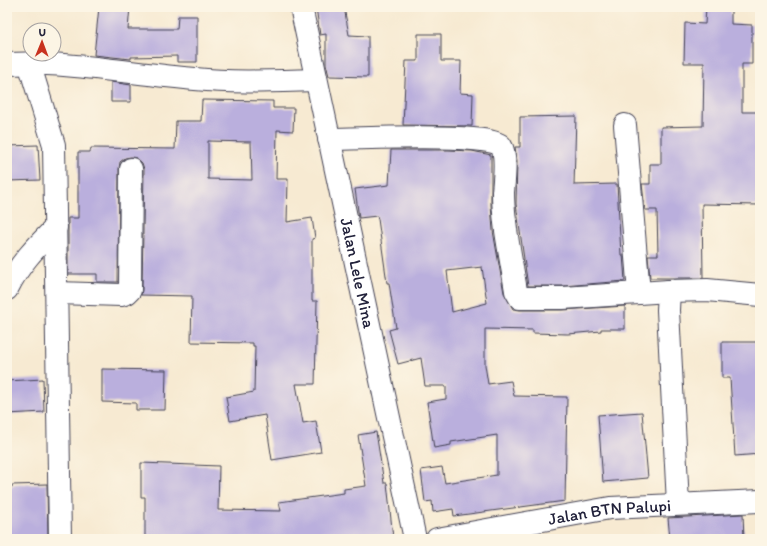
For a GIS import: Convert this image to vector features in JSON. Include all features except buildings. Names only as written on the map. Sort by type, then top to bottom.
[{"type":"street","name":"Jalan Lele Mina","points":[[301,7],[415,539]]},
{"type":"street","points":[[29,63],[54,145],[60,539]]},
{"type":"street","points":[[7,64],[29,63],[96,67],[195,79],[316,80]]},
{"type":"street","points":[[625,125],[639,293]]},
{"type":"street","points":[[329,140],[420,137],[496,142],[501,146],[504,155],[503,206],[505,228],[518,296],[525,298],[563,298],[706,290],[760,295]]},
{"type":"street","points":[[57,293],[121,295],[130,290],[131,169]]},
{"type":"street","points":[[7,289],[17,269],[29,253],[56,227]]},
{"type":"street","points":[[669,291],[668,310],[678,504]]},
{"type":"street","name":"Jalan BTN Palupi","points":[[437,539],[610,508],[760,501]]}]
